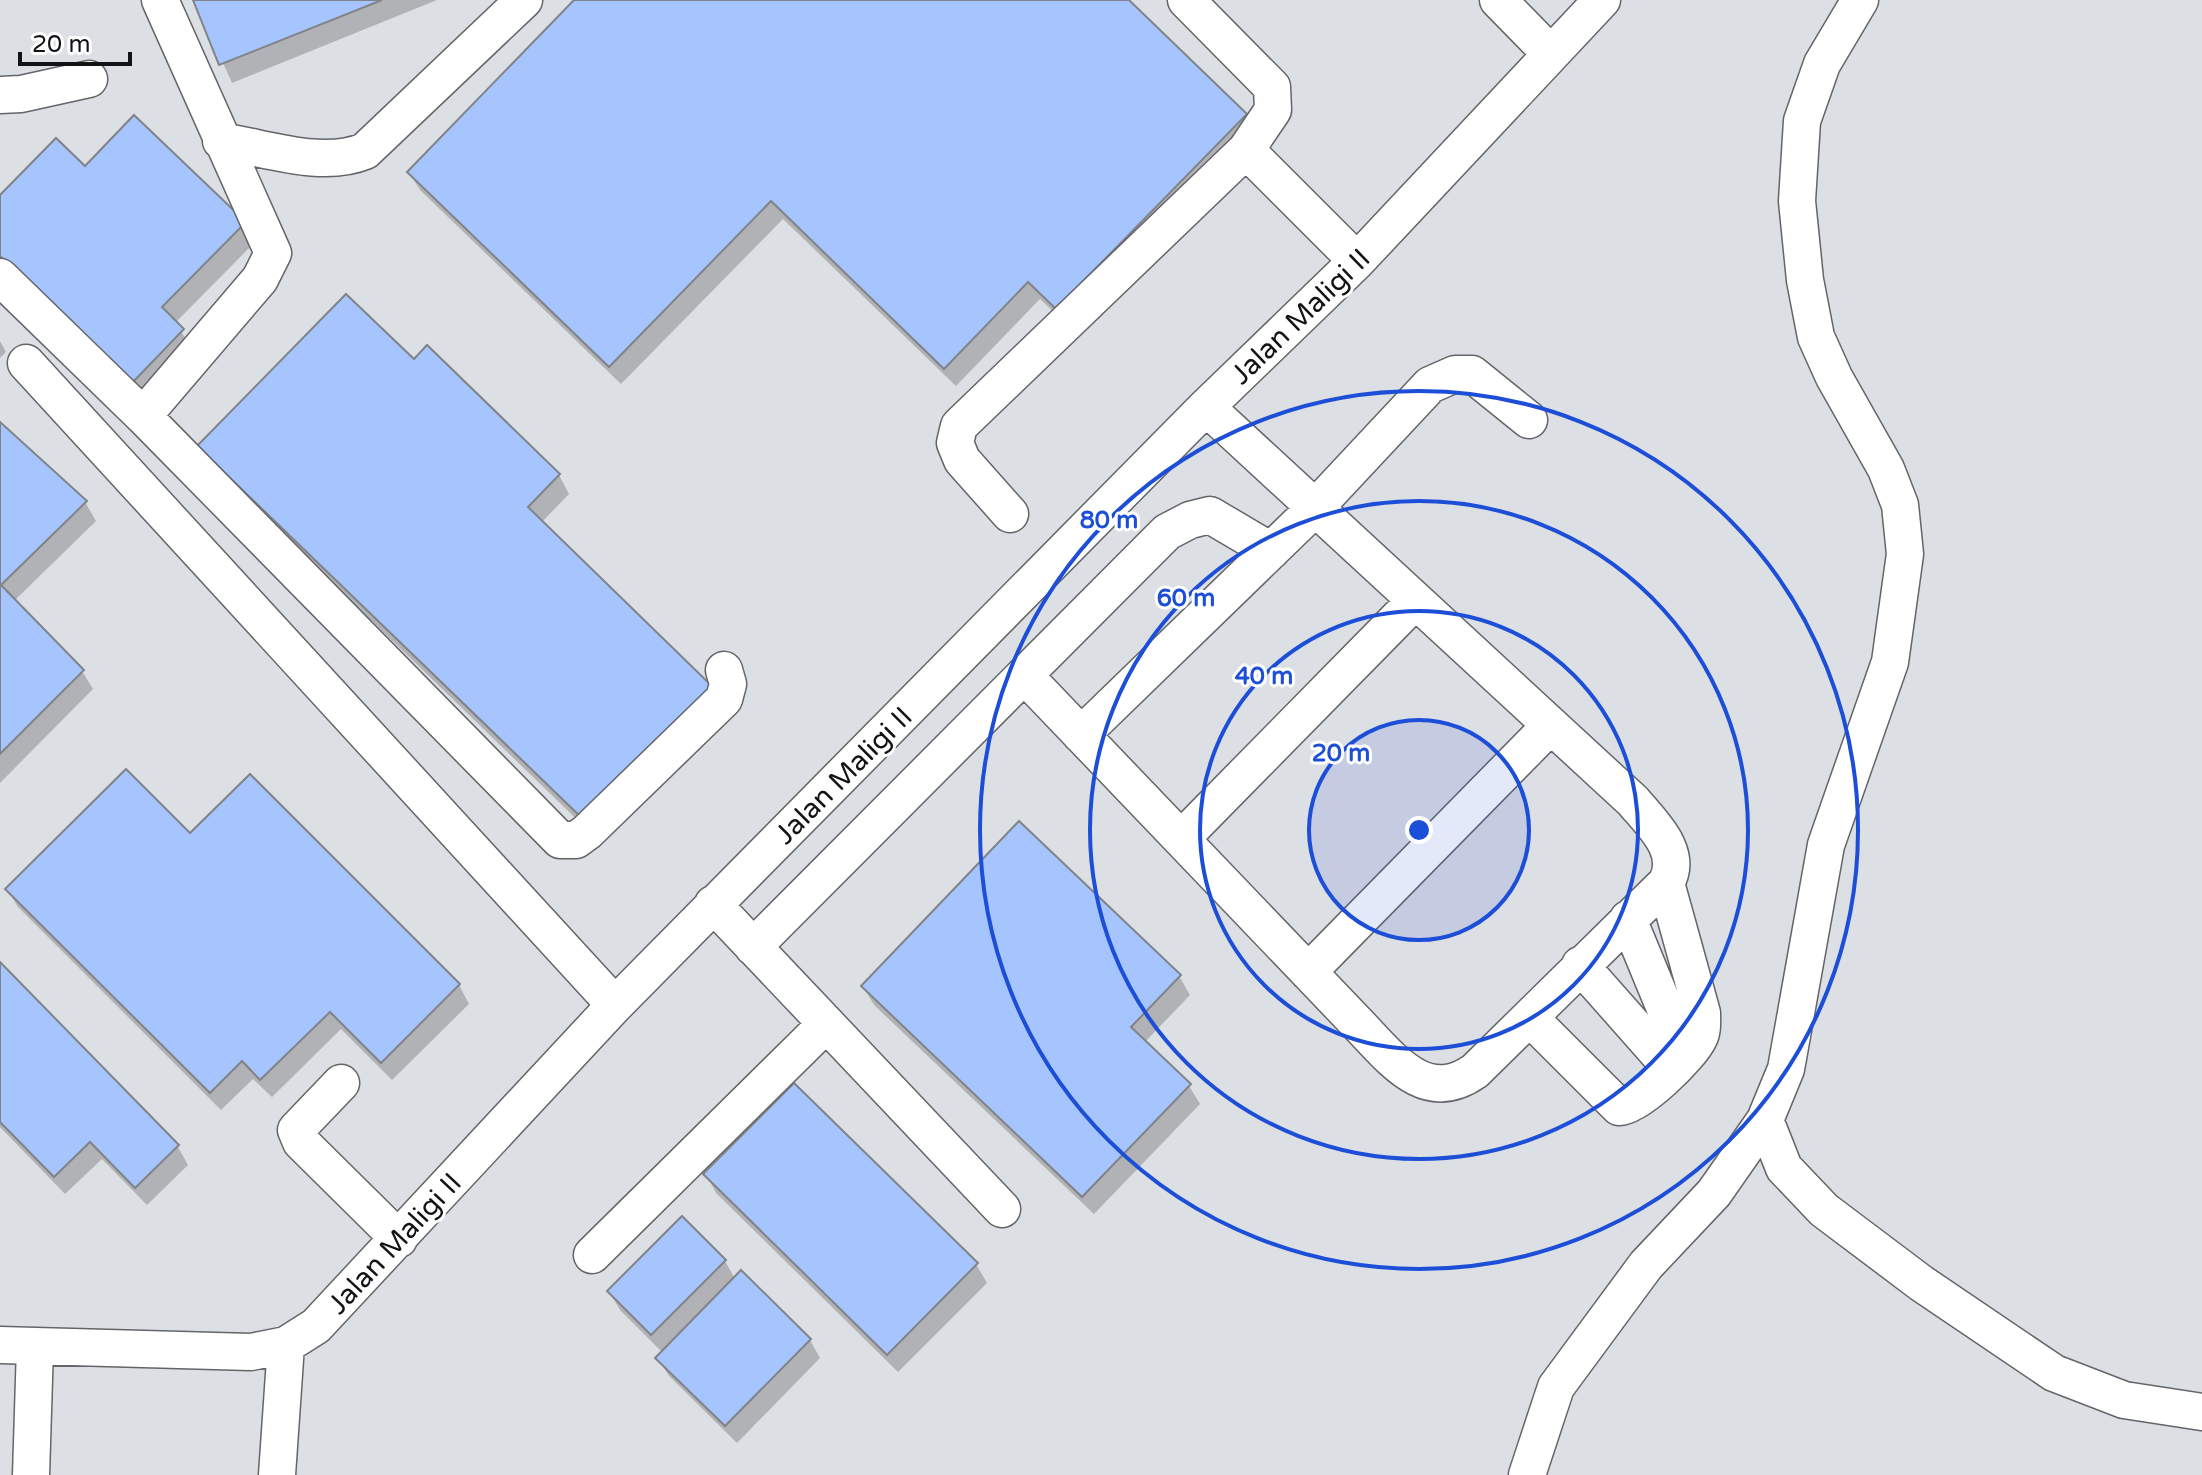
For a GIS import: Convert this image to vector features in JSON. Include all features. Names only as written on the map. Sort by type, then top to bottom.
[{"type":"street","points":[[143,416],[260,279],[273,253],[160,0]]},
{"type":"street","points":[[221,141],[324,159],[349,158],[365,151],[524,0]]},
{"type":"street","points":[[1010,514],[962,460],[955,443],[959,426],[1246,150],[1273,110],[1272,87],[1186,0]]},
{"type":"street","points":[[1498,0],[1550,53]]},
{"type":"street","name":"Jalan Maligi II","points":[[0,1345],[251,1352],[286,1345],[316,1326],[615,1005],[1053,566],[1206,407],[1357,261],[1602,0]]},
{"type":"street","points":[[1527,1475],[1556,1387],[1646,1265],[1714,1193],[1765,1120],[1786,1069],[1826,845],[1890,662],[1905,554],[1900,505],[1886,469],[1834,377],[1816,337],[1805,280],[1797,201],[1802,121],[1822,64],[1860,0]]},
{"type":"street","points":[[0,95],[21,94],[89,79]]},
{"type":"street","points":[[1246,150],[1357,261]]},
{"type":"street","points":[[0,277],[143,416],[560,840],[576,840],[587,832],[724,699],[728,684],[724,670]]},
{"type":"street","points":[[26,363],[615,1005]]},
{"type":"street","points":[[1081,735],[1313,510],[1430,385],[1472,374],[1529,420]]},
{"type":"street","points":[[1024,675],[1398,1064],[1435,1085],[1462,1080],[1531,1019],[1580,965],[1666,883],[1673,862],[1658,831],[1633,801],[1313,510],[1206,407]]},
{"type":"street","points":[[753,947],[1167,532],[1190,520],[1210,515],[1271,551]]},
{"type":"street","points":[[1181,839],[1415,601]]},
{"type":"street","points":[[1308,972],[1550,726]]},
{"type":"street","points":[[1531,1019],[1619,1107],[1627,1107],[1638,1101],[1679,1063],[1701,1035],[1702,1013],[1666,883]]},
{"type":"street","points":[[713,904],[1002,1209]]},
{"type":"street","points":[[1628,919],[1679,1063]]},
{"type":"street","points":[[1580,965],[1679,1063]]},
{"type":"street","points":[[592,1255],[826,1024]]},
{"type":"street","points":[[341,1083],[296,1130],[301,1142],[399,1239]]},
{"type":"street","points":[[1765,1120],[1784,1168],[1824,1210],[1921,1283],[2054,1373],[2124,1400],[2202,1412]]},
{"type":"street","points":[[277,1475],[286,1345]]},
{"type":"street","points":[[31,1475],[35,1347]]},
{"type":"building","points":[[193,0],[382,0],[219,65]]},
{"type":"building","points":[[574,0],[1129,0],[1247,114],[1056,309],[1028,282],[944,369],[771,201],[609,367],[407,172]]},
{"type":"building","points":[[134,115],[246,222],[162,307],[184,329],[132,383],[0,256],[0,195],[56,138],[85,166]]},
{"type":"building","points":[[346,294],[414,359],[427,345],[560,474],[528,507],[715,689],[585,821],[197,446]]},
{"type":"building","points":[[0,422],[87,501],[1,585],[84,670],[0,754]]},
{"type":"building","points":[[126,769],[190,833],[250,774],[460,984],[381,1063],[330,1012],[260,1080],[242,1061],[210,1093],[5,889]]},
{"type":"building","points":[[1019,821],[1181,975],[1131,1027],[1191,1084],[1082,1197],[861,986]]},
{"type":"building","points":[[0,962],[179,1145],[135,1188],[90,1142],[54,1177],[0,1122]]},
{"type":"building","points":[[794,1083],[978,1263],[887,1355],[703,1174]]},
{"type":"building","points":[[682,1216],[726,1260],[651,1335],[607,1291]]},
{"type":"building","points":[[741,1270],[811,1339],[725,1426],[655,1358]]}]
